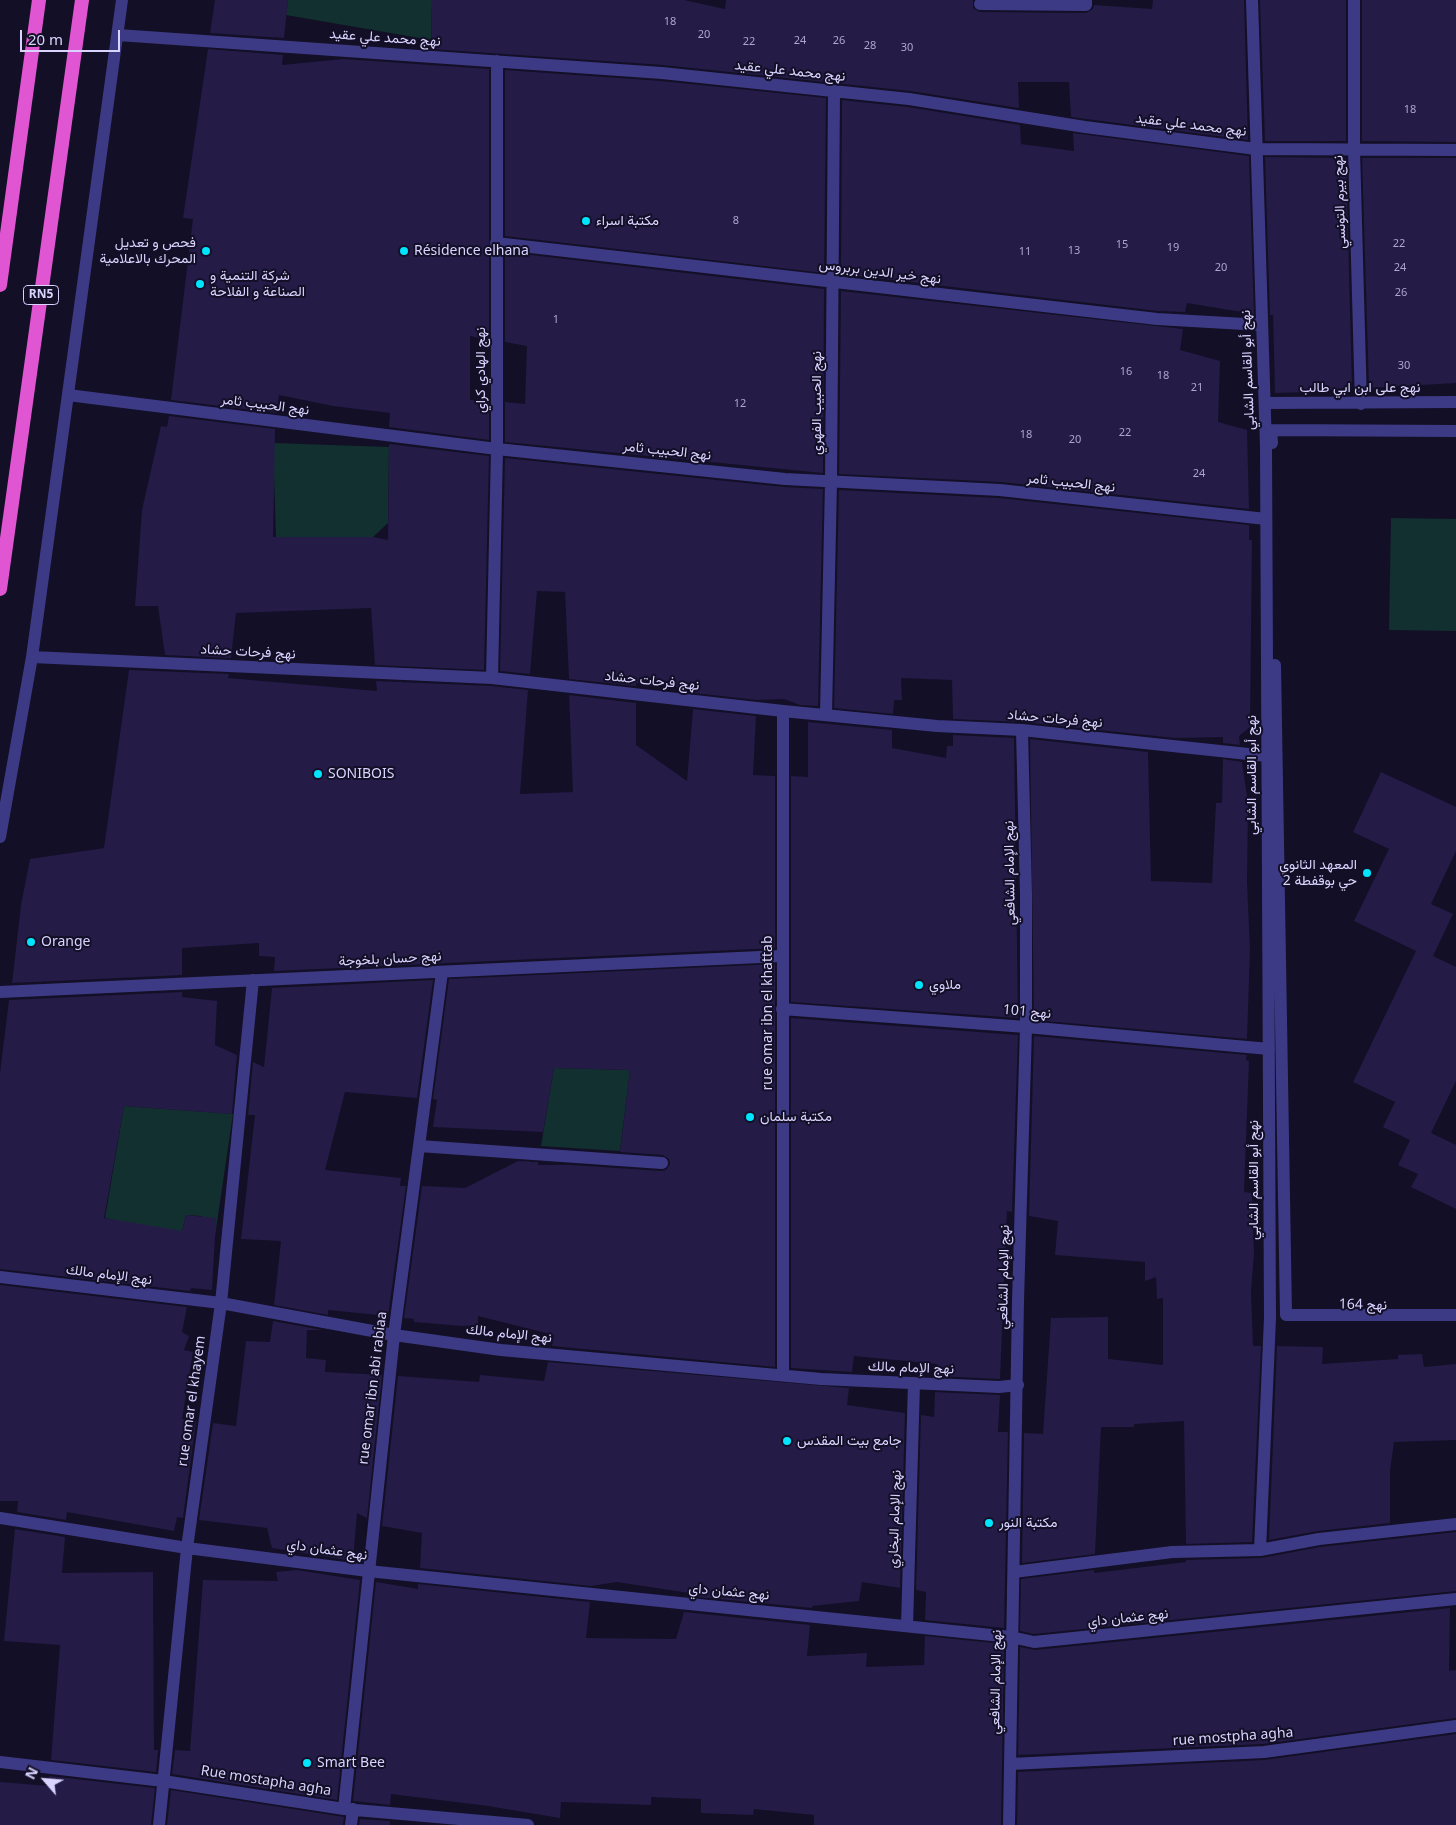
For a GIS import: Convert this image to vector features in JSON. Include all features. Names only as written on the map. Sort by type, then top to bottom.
[{"type":"highway","points":[[0,285],[39,0]]},
{"type":"highway","name":"RN5","points":[[0,589],[82,0]]},
{"type":"street","points":[[0,837],[32,657],[122,0]]},
{"type":"street","points":[[980,4],[1086,6],[1086,0]]},
{"type":"street","name":"نهج أبو القاسم الشابي","points":[[1252,0],[1265,403],[1269,1049],[1270,1318],[1260,1550]]},
{"type":"street","name":"نهج بيرم التونسي","points":[[1354,0],[1354,150],[1361,404]]},
{"type":"street","name":"نهج محمد علي عقيد","points":[[118,35],[662,73],[909,99],[1085,127],[1256,149],[1456,150]]},
{"type":"street","name":"نهج الهادي كراي","points":[[492,678],[497,449],[496,243],[498,61]]},
{"type":"street","name":"نهج الحبيب الفهري","points":[[826,714],[831,482],[834,91]]},
{"type":"street","name":"نهج خير الدين بربروس","points":[[496,243],[1157,319],[1262,325]]},
{"type":"street","name":"نهج الحبيب ثامر","points":[[68,395],[497,449],[831,482],[1000,490],[1266,519]]},
{"type":"street","name":"نهج على ابن ابي طالب","points":[[1265,403],[1361,404],[1456,402]]},
{"type":"street","points":[[1456,432],[1271,430],[1286,1315],[1456,1315]]},
{"type":"street","name":"نهج فرحات حشاد","points":[[32,657],[492,678],[782,711],[937,726],[1022,730],[1267,756]]},
{"type":"street","name":"rue omar ibn el khattab","points":[[782,711],[784,892],[782,956],[783,1374]]},
{"type":"street","name":"نهج الإمام الشافعي","points":[[1009,1825],[1018,1301],[1026,1027],[1026,895],[1022,730]]},
{"type":"street","name":"نهج حسان بلخوجة","points":[[0,992],[782,956]]},
{"type":"street","name":"rue omar ibn abi rabiaa","points":[[351,1825],[349,1809],[368,1571],[394,1335],[442,972]]},
{"type":"street","name":"rue omar el khayem","points":[[159,1825],[187,1548],[220,1303],[253,980]]},
{"type":"street","name":"نهج 101","points":[[782,1009],[1026,1027],[1269,1049]]},
{"type":"street","points":[[420,1146],[662,1163]]},
{"type":"street","name":"نهج الإمام مالك","points":[[0,1277],[220,1303],[394,1335],[501,1350],[783,1374],[821,1379],[1018,1385]]},
{"type":"street","name":"نهج 164","points":[[1270,1318],[1456,1321]]},
{"type":"street","name":"نهج الإمام البخاري","points":[[907,1626],[914,1383]]},
{"type":"street","name":"نهج عثمان داي","points":[[0,1518],[187,1548],[368,1571],[1011,1637],[1034,1642],[1456,1599]]},
{"type":"street","points":[[1014,1572],[1172,1552],[1260,1550],[1319,1539],[1456,1524]]},
{"type":"street","name":"rue mostpha agha","points":[[1010,1764],[1264,1752],[1456,1726]]},
{"type":"street","name":"Rue mostapha agha","points":[[0,1762],[163,1781],[349,1809],[528,1825]]},
{"type":"green space","points":[[288,0],[432,0],[431,40],[286,15]]},
{"type":"green space","points":[[273,443],[389,447],[388,523],[373,537],[276,537]]},
{"type":"green space","points":[[1391,518],[1456,519],[1456,631],[1389,630]]},
{"type":"green space","points":[[554,1068],[630,1070],[620,1151],[541,1146]]},
{"type":"green space","points":[[124,1106],[233,1114],[215,1236],[201,1216],[186,1215],[181,1235],[105,1218]]},
{"type":"building","points":[[215,0],[288,0],[284,38],[210,33]]},
{"type":"building","points":[[432,0],[684,0],[725,9],[726,0],[973,0],[973,8],[980,12],[1086,13],[1093,9],[1094,5],[1152,9],[1153,0],[1244,0],[1248,140],[1071,117],[1069,82],[1018,82],[1019,108],[910,91],[663,65],[431,49]]},
{"type":"building","points":[[1260,0],[1346,0],[1346,141],[1265,141]]},
{"type":"building","points":[[1362,0],[1456,0],[1456,142],[1362,141]]},
{"type":"building","points":[[208,49],[283,55],[282,65],[343,59],[489,69],[489,340],[470,336],[470,400],[489,401],[489,440],[389,427],[390,413],[333,406],[279,395],[277,413],[171,400],[193,219],[183,218]]},
{"type":"building","points":[[505,70],[661,81],[826,98],[824,273],[505,236]]},
{"type":"building","points":[[842,100],[908,107],[1020,125],[1021,144],[1074,151],[1073,133],[1249,156],[1254,314],[1187,303],[1185,312],[1158,311],[841,274]]},
{"type":"building","points":[[1265,157],[1346,158],[1352,387],[1313,392],[1275,393],[1273,315],[1270,315]]},
{"type":"building","points":[[1362,158],[1456,158],[1456,383],[1369,388]]},
{"type":"building","points":[[505,252],[824,289],[823,473],[505,442],[505,402],[525,404],[527,346],[505,342]]},
{"type":"building","points":[[841,291],[1183,329],[1180,350],[1220,361],[1218,422],[1247,430],[1249,509],[1001,482],[839,474]]},
{"type":"building","points":[[169,416],[275,429],[273,537],[373,537],[388,540],[389,444],[489,456],[484,670],[375,665],[371,608],[236,613],[231,658],[165,655],[158,606],[135,606],[142,510],[161,426],[167,427]]},
{"type":"building","points":[[505,458],[784,487],[823,489],[818,706],[800,705],[784,699],[757,700],[694,693],[694,689],[636,683],[636,686],[569,679],[565,592],[537,591],[530,674],[500,671]]},
{"type":"building","points":[[839,490],[999,498],[1249,525],[1249,540],[1252,540],[1250,727],[1239,736],[1240,745],[1223,743],[1223,737],[1175,738],[1023,722],[953,719],[952,680],[901,678],[902,700],[894,700],[893,714],[834,708]]},
{"type":"building","points":[[129,670],[229,674],[228,678],[377,691],[376,681],[491,686],[528,690],[520,794],[573,792],[569,695],[636,703],[636,745],[687,781],[693,709],[756,716],[753,775],[775,776],[775,948],[274,971],[275,957],[259,956],[259,943],[182,948],[182,975],[12,983],[21,905],[30,859],[104,848]]},
{"type":"building","points":[[808,722],[892,730],[892,748],[946,758],[947,746],[953,746],[953,735],[1014,738],[1018,1018],[791,1002],[791,776],[808,777]]},
{"type":"building","points":[[1030,739],[1148,752],[1151,881],[1212,883],[1216,803],[1222,803],[1223,759],[1242,762],[1248,803],[1247,882],[1250,950],[1247,1039],[1034,1020]]},
{"type":"building","points":[[1381,772],[1456,807],[1456,851],[1431,904],[1453,914],[1433,956],[1456,967],[1456,1081],[1431,1133],[1456,1145],[1456,1209],[1411,1187],[1418,1174],[1398,1165],[1410,1140],[1383,1127],[1395,1102],[1353,1082],[1416,951],[1354,921],[1389,849],[1353,832]]},
{"type":"building","points":[[775,964],[775,1367],[552,1346],[554,1335],[478,1316],[478,1325],[462,1326],[414,1322],[414,1319],[404,1318],[422,1186],[465,1188],[518,1161],[538,1162],[538,1165],[572,1165],[661,1171],[666,1170],[670,1164],[669,1159],[663,1155],[620,1152],[630,1070],[554,1068],[543,1132],[433,1127],[437,1100],[433,1099],[449,979]]},
{"type":"building","points":[[433,980],[417,1098],[345,1092],[325,1170],[401,1178],[400,1186],[406,1186],[388,1316],[328,1310],[328,1315],[274,1305],[281,1241],[241,1239],[255,1115],[248,1115],[253,1062],[264,1067],[272,988]]},
{"type":"building","points":[[182,992],[182,997],[217,1001],[215,1045],[237,1055],[232,1114],[124,1106],[104,1218],[182,1231],[186,1215],[216,1218],[212,1290],[191,1288],[190,1291],[0,1269],[0,1073],[9,1000]]},
{"type":"building","points":[[791,1018],[1018,1035],[1012,1212],[1007,1211],[1000,1379],[936,1376],[937,1364],[854,1356],[852,1372],[791,1368]]},
{"type":"building","points":[[1034,1036],[1247,1055],[1246,1060],[1249,1061],[1244,1192],[1252,1193],[1254,1254],[1251,1292],[1253,1346],[1261,1346],[1252,1542],[1186,1544],[1184,1421],[1134,1424],[1134,1427],[1101,1427],[1095,1554],[1022,1563],[1024,1433],[1043,1434],[1051,1318],[1108,1317],[1108,1359],[1163,1365],[1163,1298],[1157,1299],[1156,1277],[1145,1281],[1145,1262],[1055,1255],[1058,1221],[1029,1216]]},
{"type":"building","points":[[0,1285],[187,1307],[182,1332],[189,1336],[184,1350],[193,1352],[182,1419],[196,1421],[183,1518],[177,1517],[174,1531],[67,1512],[66,1520],[17,1512],[18,1501],[0,1501]]},
{"type":"building","points":[[273,1321],[322,1330],[307,1330],[306,1358],[326,1360],[325,1372],[382,1375],[367,1518],[357,1513],[353,1561],[272,1548],[267,1528],[199,1520],[213,1423],[236,1426],[246,1341],[270,1342]]},
{"type":"building","points":[[1277,1346],[1323,1347],[1322,1364],[1398,1359],[1398,1355],[1422,1354],[1424,1367],[1456,1364],[1456,1440],[1394,1442],[1390,1471],[1390,1523],[1318,1531],[1269,1540]]},
{"type":"building","points":[[548,1362],[849,1388],[847,1405],[905,1413],[900,1588],[862,1582],[859,1601],[812,1606],[812,1608],[688,1596],[689,1593],[617,1582],[591,1586],[420,1568],[422,1533],[382,1526],[398,1376],[479,1382],[480,1375],[544,1381]]},
{"type":"building","points":[[935,1392],[1000,1395],[998,1432],[1008,1432],[1004,1628],[925,1620],[926,1592],[916,1590],[921,1415],[934,1417]]},
{"type":"building","points":[[15,1529],[65,1537],[62,1573],[153,1572],[154,1750],[158,1750],[156,1772],[51,1760],[60,1645],[4,1641]]},
{"type":"building","points":[[1456,1532],[1456,1591],[1034,1634],[1020,1631],[1021,1579],[1094,1570],[1094,1573],[1186,1562],[1186,1560],[1261,1558],[1320,1547]]},
{"type":"building","points":[[297,1570],[360,1580],[337,1800],[172,1774],[175,1750],[190,1751],[203,1580],[278,1581],[276,1572]]},
{"type":"building","points":[[376,1582],[418,1589],[418,1584],[590,1602],[586,1638],[676,1639],[684,1612],[810,1625],[807,1656],[867,1653],[866,1667],[924,1665],[925,1636],[1004,1644],[1001,1825],[814,1825],[814,1815],[754,1809],[753,1815],[701,1813],[701,1799],[651,1797],[651,1805],[561,1802],[560,1818],[488,1806],[391,1794],[390,1805],[353,1801]]},
{"type":"building","points":[[1450,1608],[1449,1671],[1456,1670],[1456,1718],[1263,1744],[1018,1755],[1020,1647],[1035,1650]]},
{"type":"building","points":[[1456,1734],[1456,1825],[1017,1825],[1018,1772],[1264,1760]]},
{"type":"building","points":[[49,1776],[155,1788],[151,1825],[0,1825],[0,1782],[49,1786]]},
{"type":"building","points":[[171,1790],[344,1817],[343,1825],[167,1825]]},
{"type":"building","points":[[360,1819],[390,1821],[390,1825],[359,1825]]},
{"type":"place","name":"مكتبة اسراء","points":[[586,221]]},
{"type":"place","name":"فحص و تعديل المحرك بالاعلامية","points":[[206,251]]},
{"type":"place","name":"Résidence elhana","points":[[404,251]]},
{"type":"place","name":"شركة التنمية و الصناعة و الفلاحة","points":[[200,284]]},
{"type":"place","name":"SONIBOIS","points":[[318,774]]},
{"type":"place","name":"المعهد الثانوي حي بوقفطة 2","points":[[1367,873]]},
{"type":"place","name":"Orange","points":[[31,942]]},
{"type":"place","name":"ملاوي","points":[[919,985]]},
{"type":"place","name":"مكتبة سلمان","points":[[750,1117]]},
{"type":"place","name":"جامع بيت المقدس","points":[[787,1441]]},
{"type":"place","name":"مكتبة النور","points":[[989,1523]]},
{"type":"place","name":"Smart Bee","points":[[307,1763]]}]
